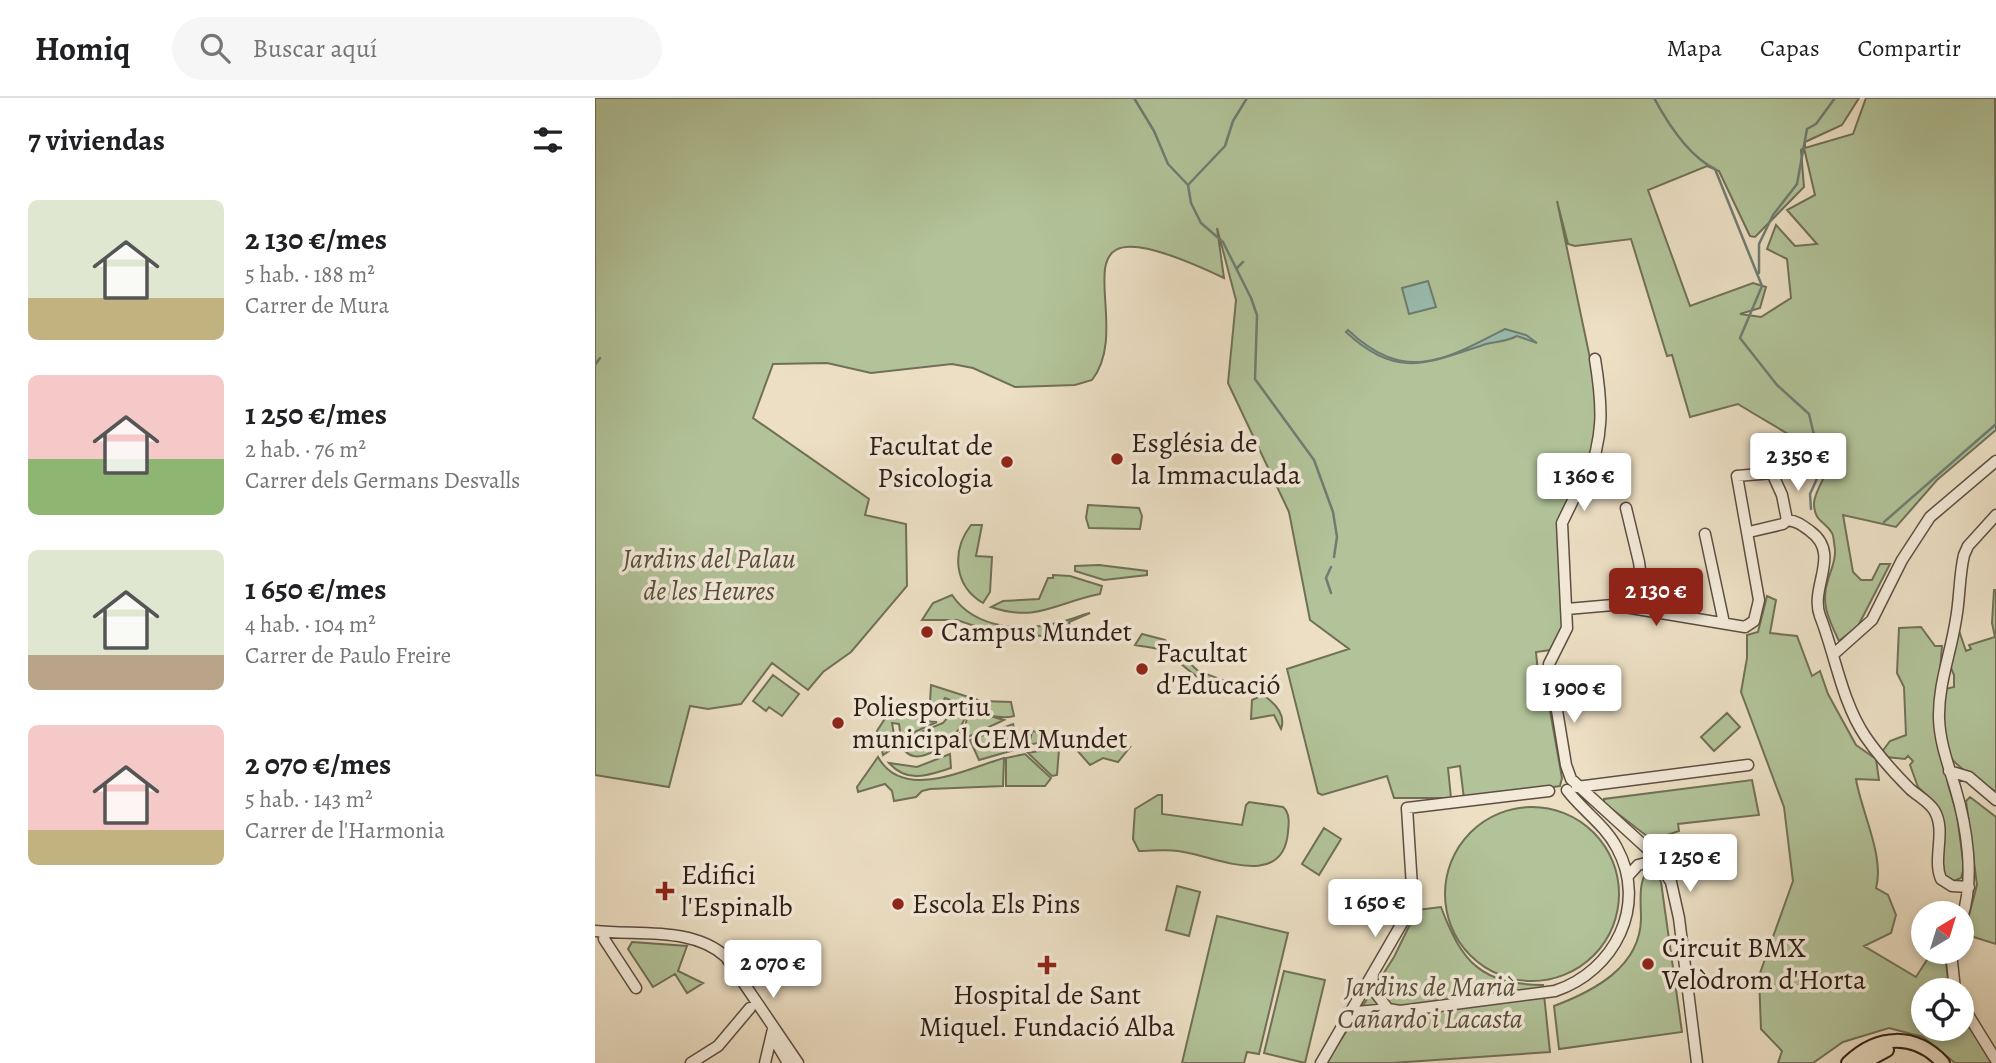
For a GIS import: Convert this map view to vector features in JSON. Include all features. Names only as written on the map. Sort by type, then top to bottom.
[{"type":"main road","points":[[1849,1063],[1876,1044],[1898,1040],[1921,1046],[1943,1063]]},
{"type":"main road","points":[[1863,1063],[1878,1052],[1896,1048],[1917,1052],[1930,1063]]},
{"type":"street","points":[[1347,1013],[1388,1009],[1400,1011],[1555,991],[1583,978],[1605,960],[1624,929],[1629,875],[1607,832],[1572,789],[1549,664],[1567,628],[1562,523],[1579,488],[1585,483],[1602,430],[1595,359]]},
{"type":"street","points":[[1835,653],[1872,620],[1907,552],[1930,517],[1996,461]]},
{"type":"street","points":[[1567,609],[1613,605],[1745,627],[1754,621],[1759,600],[1737,476],[1772,473],[1782,495],[1787,520]]},
{"type":"street","points":[[1626,508],[1639,562],[1645,610]]},
{"type":"street","points":[[1966,901],[1969,887],[1955,788],[1942,748],[1942,673],[1956,620],[1962,564],[1968,546],[1996,515]]},
{"type":"street","points":[[1749,533],[1783,524],[1787,520],[1796,521],[1817,536],[1823,545],[1826,562],[1818,607],[1852,711],[1865,736],[1896,774],[1935,811],[1939,828],[1938,867],[1941,879],[1952,886],[1969,887]]},
{"type":"street","points":[[1705,534],[1724,623]]},
{"type":"street","points":[[1572,789],[1748,765]]},
{"type":"street","points":[[1949,771],[1969,777],[1994,798]]},
{"type":"street","points":[[1955,788],[1970,787],[1994,798]]},
{"type":"street","points":[[1572,789],[1657,860],[1671,882],[1677,901],[1697,1060]]},
{"type":"street","points":[[1321,1063],[1347,1013],[1402,923],[1412,887],[1407,808],[1549,791]]},
{"type":"street","points":[[1629,875],[1638,865],[1657,860]]},
{"type":"street","points":[[600,932],[636,988]]},
{"type":"street","points":[[600,932],[671,935],[712,947],[726,957],[789,1063]]},
{"type":"street","points":[[1373,973],[1372,988],[1388,1009]]},
{"type":"street","points":[[691,1063],[718,1046],[750,1009]]},
{"type":"street","points":[[1974,1024],[1996,1060]]},
{"type":"street","points":[[765,1063],[773,1032]]},
{"type":"street","points":[[773,1032],[781,1035],[798,1063]]},
{"type":"green space","name":"Jardins del Palau de les Heures","points":[[595,98],[1859,98],[1842,125],[1805,142],[1805,148],[1853,134],[1866,98],[1995,98],[1996,430],[1937,480],[1896,527],[1843,515],[1853,572],[1861,580],[1872,580],[1880,564],[1890,564],[1858,626],[1839,641],[1825,604],[1826,588],[1835,557],[1833,536],[1814,509],[1815,497],[1825,475],[1824,458],[1738,404],[1690,417],[1672,355],[1667,356],[1631,239],[1575,246],[1568,244],[1557,201],[1600,406],[1587,471],[1560,529],[1563,627],[1550,650],[1536,652],[1539,683],[1547,694],[1562,778],[1560,786],[1464,799],[1460,766],[1448,768],[1451,798],[1394,798],[1387,776],[1322,795],[1318,793],[1287,669],[1349,649],[1310,620],[1289,512],[1228,383],[1236,300],[1217,228],[1224,278],[1165,254],[1130,247],[1111,254],[1105,271],[1104,354],[1092,380],[1075,385],[1015,387],[973,368],[952,364],[871,373],[827,363],[773,364],[753,418],[869,499],[865,515],[906,524],[907,586],[851,652],[823,672],[808,690],[772,663],[741,704],[708,709],[690,706],[669,787],[595,775]],"holes":[[[1804,148],[1815,195],[1787,210],[1817,244],[1795,246],[1776,225],[1767,249],[1787,259],[1791,298],[1761,317],[1740,314],[1760,308],[1766,287],[1753,283],[1690,306],[1648,190],[1707,166],[1719,171],[1750,236],[1755,237],[1804,187],[1801,150]]]},
{"type":"green space","points":[[1088,505],[1139,508],[1142,516],[1140,529],[1089,528],[1086,518]]},
{"type":"green space","points":[[971,525],[982,525],[976,556],[992,557],[990,592],[983,603],[966,587],[959,567],[960,546]]},
{"type":"green space","points":[[1099,565],[1147,571],[1147,575],[1104,580],[1075,571],[1075,566]]},
{"type":"green space","points":[[1053,575],[1070,576],[1102,586],[1100,594],[1034,612],[1021,613],[991,607],[1003,601],[1039,599],[1048,578],[1053,578]]},
{"type":"green space","points":[[1996,590],[1996,792],[1967,773],[1952,759],[1946,745],[1944,726],[1945,689],[1954,687],[1954,675],[1948,661],[1957,625],[1966,651],[1971,649],[1969,645],[1995,637],[1992,623]]},
{"type":"green space","points":[[952,595],[974,616],[1003,626],[1050,625],[1090,613],[1069,622],[1073,638],[995,633],[957,620],[922,620],[933,603]]},
{"type":"green space","points":[[1767,596],[1776,600],[1770,633],[1797,636],[1812,676],[1820,671],[1828,694],[1856,745],[1876,759],[1879,780],[1856,779],[1875,848],[1878,876],[1876,888],[1888,895],[1896,915],[1891,933],[1864,946],[1916,977],[1924,964],[1946,964],[1948,978],[1911,978],[1911,1034],[1889,1028],[1843,1042],[1813,1063],[1778,1063],[1782,1051],[1761,1029],[1759,976],[1793,881],[1784,807],[1741,692],[1747,658],[1747,635],[1758,632]]},
{"type":"green space","points":[[1921,627],[1935,646],[1942,646],[1939,684],[1948,784],[1957,815],[1964,868],[1961,878],[1954,881],[1943,875],[1933,801],[1918,787],[1910,765],[1913,761],[1908,756],[1905,759],[1886,757],[1881,753],[1890,741],[1906,735],[1904,687],[1897,673],[1899,628]]},
{"type":"green space","points":[[1142,634],[1165,640],[1198,671],[1241,687],[1218,688],[1199,678],[1163,651],[1135,645]]},
{"type":"green space","points":[[773,675],[799,694],[782,716],[769,707],[766,711],[753,701]]},
{"type":"green space","points":[[931,685],[981,701],[1011,702],[1014,716],[988,715],[945,698],[939,707],[930,702]]},
{"type":"green space","points":[[1263,695],[1278,710],[1282,719],[1281,729],[1274,715],[1251,719],[1252,700]]},
{"type":"green space","points":[[908,702],[914,702],[916,712],[921,718],[937,722],[901,738],[899,724],[892,723],[896,746],[883,755],[877,731],[893,706],[907,706]]},
{"type":"green space","points":[[958,706],[965,716],[962,725],[945,743],[924,756],[914,756],[906,751],[901,740],[943,723]]},
{"type":"green space","points":[[966,709],[1004,720],[938,751],[963,729],[966,724]]},
{"type":"green space","points":[[1727,713],[1740,727],[1714,751],[1701,737]]},
{"type":"green space","points":[[1013,724],[1021,748],[979,760],[970,740]]},
{"type":"green space","points":[[1032,731],[1060,737],[1057,775],[1052,776],[1028,753],[1045,750],[1046,741],[1029,745]]},
{"type":"green space","points":[[1093,739],[1130,747],[1118,762],[1103,758],[1090,765],[1075,748]]},
{"type":"green space","points":[[950,754],[951,768],[926,775],[903,774],[889,763],[917,767]]},
{"type":"green space","points":[[1025,754],[1051,778],[1045,786],[1006,786],[1006,758]]},
{"type":"green space","points":[[878,757],[889,770],[903,778],[919,780],[954,774],[1004,758],[1003,786],[930,789],[922,791],[916,797],[894,801],[892,791],[885,784],[858,792],[857,787]]},
{"type":"green space","points":[[1752,780],[1759,815],[1678,824],[1679,831],[1652,840],[1604,803],[1604,799]]},
{"type":"green space","points":[[1162,795],[1162,814],[1242,825],[1249,802],[1283,807],[1289,822],[1283,850],[1273,861],[1259,866],[1243,866],[1178,851],[1139,851],[1133,839],[1135,809]]},
{"type":"green space","points":[[1970,797],[1996,817],[1996,944],[1974,937],[1973,901],[1977,885],[1966,801]]},
{"type":"green space","points":[[1532,807],[1565,813],[1594,832],[1613,861],[1619,894],[1613,927],[1594,956],[1565,975],[1532,981],[1499,975],[1470,956],[1451,927],[1445,894],[1451,861],[1470,832],[1499,813]]},
{"type":"green space","points":[[1324,828],[1341,839],[1319,875],[1302,864]]},
{"type":"green space","name":"Circuit BMX Velòdrom d'Horta","points":[[1655,870],[1661,882],[1682,1032],[1559,1049],[1554,1006],[1599,985],[1624,964],[1639,936],[1642,882],[1647,871]]},
{"type":"green space","points":[[1177,886],[1200,892],[1189,936],[1166,930]]},
{"type":"green space","name":"Jardins de Marià Cañardo i Lacasta","points":[[1441,907],[1457,943],[1477,967],[1504,980],[1543,985],[1550,1052],[1392,1063],[1326,1063],[1394,957],[1417,910]]},
{"type":"green space","points":[[1217,916],[1288,933],[1259,1054],[1247,1052],[1244,1063],[1182,1063]]},
{"type":"green space","points":[[632,942],[687,946],[678,971],[703,983],[687,993],[675,974],[653,987],[628,949]]},
{"type":"green space","points":[[1284,971],[1325,980],[1305,1063],[1264,1053]]},
{"type":"green space","points":[[1974,1034],[1992,1063],[1955,1063],[1928,1041],[1974,1041]]},
{"type":"shaded area","points":[[1428,281],[1436,307],[1409,314],[1402,288]]},
{"type":"shaded area","points":[[1505,329],[1526,335],[1537,343],[1517,336],[1447,357],[1413,363],[1397,362],[1381,357],[1346,332],[1348,330],[1369,347],[1388,357],[1407,362],[1444,357]]},
{"type":"waterway","points":[[1134,98],[1154,131],[1168,164],[1188,185],[1191,203],[1201,223],[1223,242],[1251,298],[1257,315],[1255,379],[1314,460],[1333,512],[1337,537],[1334,557]]},
{"type":"waterway","points":[[1188,185],[1225,146],[1233,121],[1247,98]]},
{"type":"waterway","points":[[1654,98],[1688,148],[1715,169],[1762,286],[1740,338],[1777,385],[1809,414],[1820,472],[1810,494],[1811,509]]},
{"type":"waterway","points":[[1759,273],[1759,244],[1773,215],[1797,184],[1807,129],[1816,124],[1835,98]]},
{"type":"waterway","points":[[1237,268],[1243,262]]},
{"type":"waterway","points":[[595,365],[600,358]]},
{"type":"waterway","points":[[1884,522],[1996,424]]},
{"type":"waterway","points":[[1331,567],[1326,578],[1331,593]]},
{"type":"place","name":"Església de la Immaculada","points":[[1117,459]]},
{"type":"place","name":"Facultat de Psicologia","points":[[1007,462]]},
{"type":"place","name":"Campus Mundet","points":[[927,632]]},
{"type":"place","name":"Facultat d'Educació","points":[[1142,669]]},
{"type":"place","name":"Poliesportiu municipal CEM Mundet","points":[[838,723]]},
{"type":"place","name":"Edifici l'Espinalb","points":[[665,891]]},
{"type":"place","name":"Escola Els Pins","points":[[898,904]]},
{"type":"place","name":"Circuit BMX Velòdrom d'Horta","points":[[1648,964]]},
{"type":"place","name":"Hospital de Sant Miquel. Fundació Alba","points":[[1047,965]]}]
